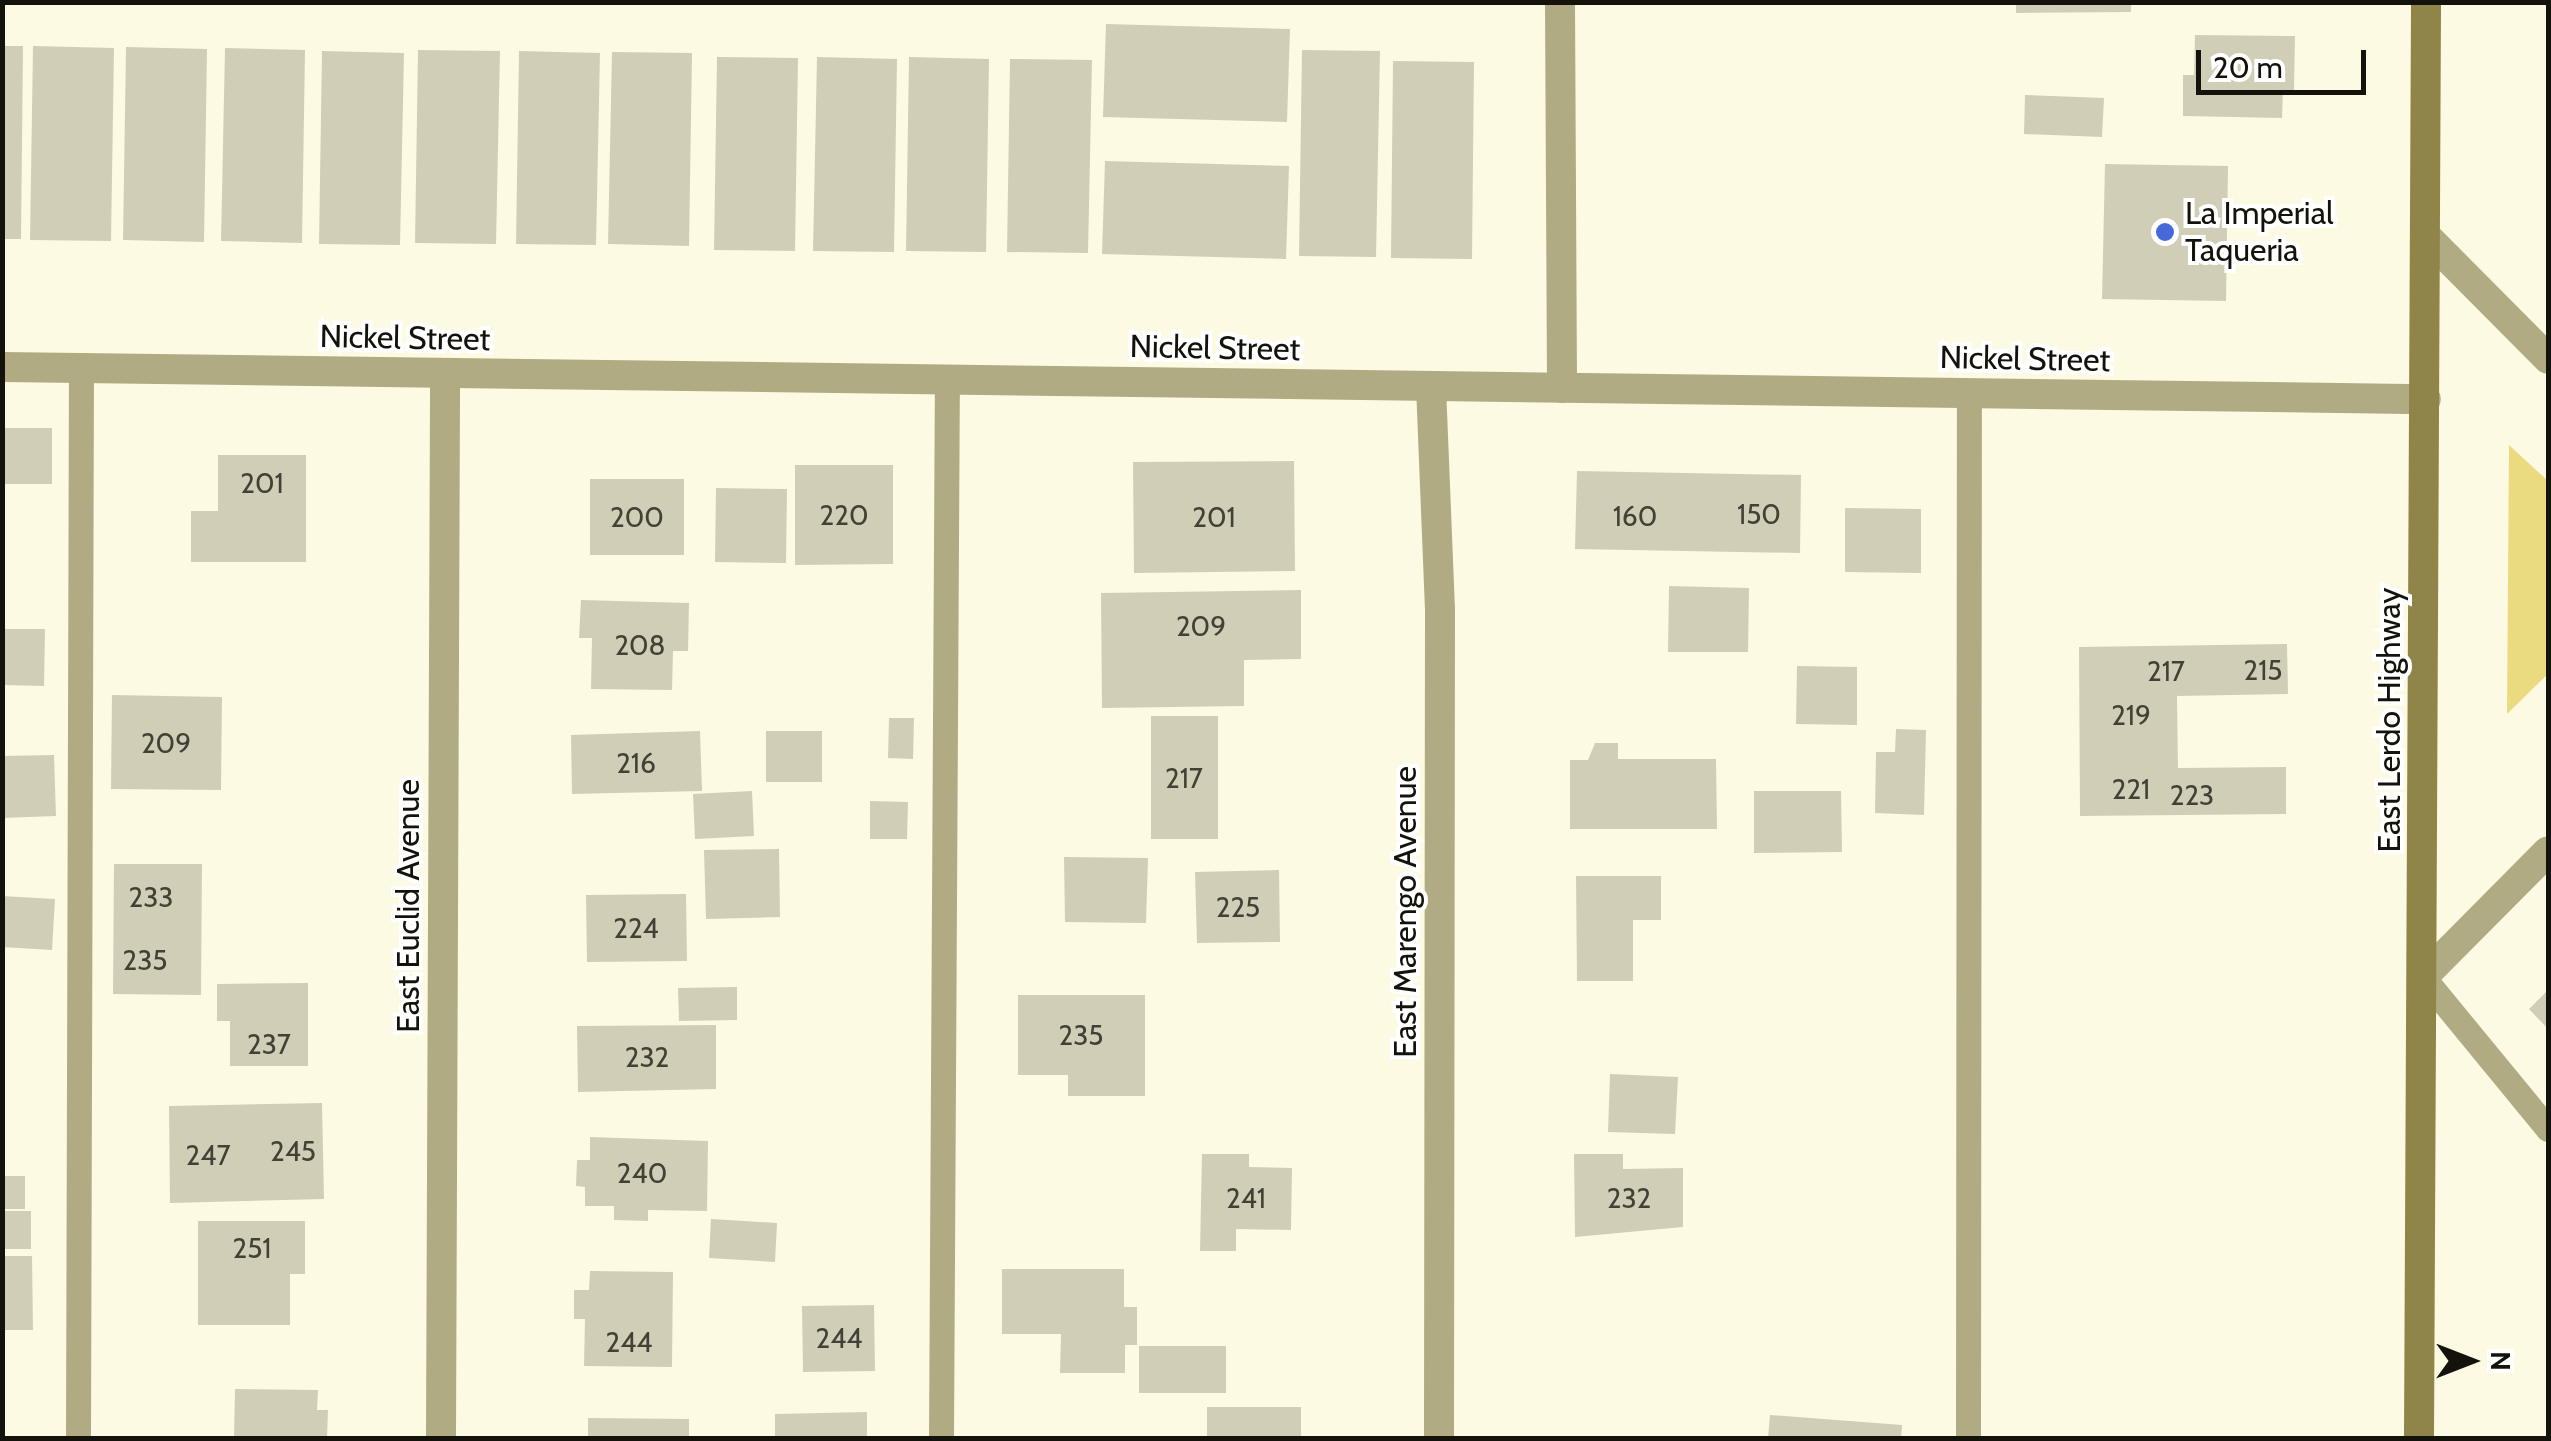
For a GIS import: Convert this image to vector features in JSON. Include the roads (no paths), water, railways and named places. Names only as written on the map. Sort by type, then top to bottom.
[{"type":"main road","name":"East Lerdo Highway","points":[[2420,1438],[2426,2]]},
{"type":"street","points":[[1560,2],[1562,388]]},
{"type":"street","points":[[2426,236],[2547,354]]},
{"type":"street","name":"Nickel Street","points":[[2,368],[2426,399]]},
{"type":"street","name":"East Euclid Avenue","points":[[440,1438],[445,373]]},
{"type":"street","name":"East Marengo Avenue","points":[[1432,386],[1440,610],[1439,1438]]},
{"type":"street","points":[[2423,977],[2548,852]]},
{"type":"lane","points":[[78,1438],[81,368]]},
{"type":"lane","points":[[941,1438],[946,380]]},
{"type":"lane","points":[[1968,393],[1968,1438]]},
{"type":"lane","points":[[2423,977],[2548,1129]]},
{"type":"place","name":"La Imperial Taqueria","points":[[2165,232]]}]
